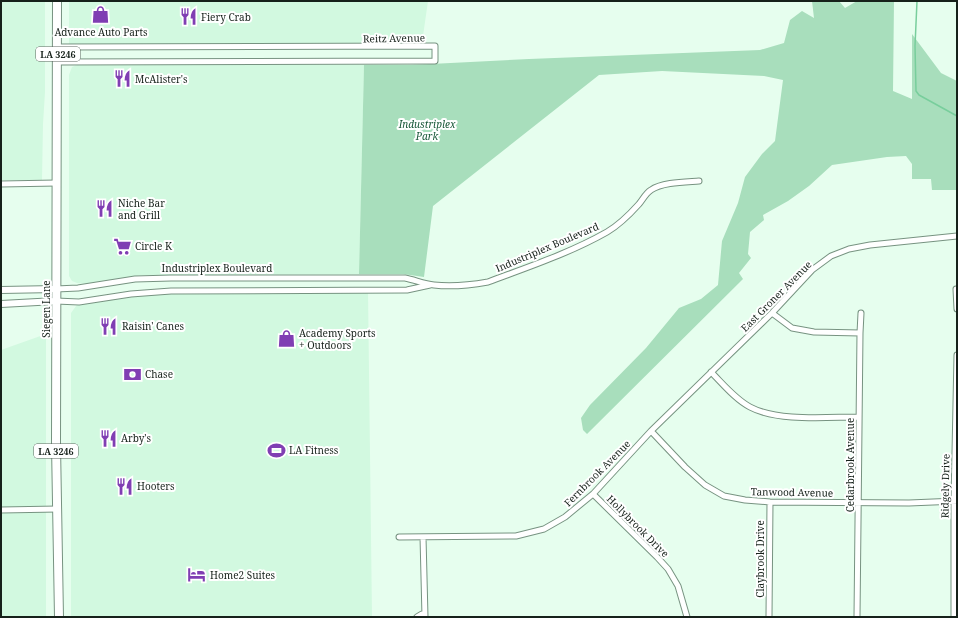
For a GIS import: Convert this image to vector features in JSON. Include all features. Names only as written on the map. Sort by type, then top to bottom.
[{"type":"main road","name":"Siegen Lane","points":[[57,1],[56,445],[59,617]]},
{"type":"street","name":"Reitz Avenue","points":[[58,47],[435,46],[435,61],[58,62]]},
{"type":"street","name":"Industriplex Boulevard","points":[[1,304],[56,301],[79,302],[131,294],[171,291],[407,290],[433,285],[479,284],[512,273],[584,244],[608,232],[633,211],[651,190],[660,186],[699,181]]},
{"type":"street","points":[[1,184],[57,183]]},
{"type":"street","name":"East Groner Avenue","points":[[711,372],[772,313],[812,270],[831,256],[849,249],[870,245],[957,236]]},
{"type":"street","name":"Industriplex Boulevard","points":[[1,290],[78,288],[135,279],[171,278],[405,278],[433,285]]},
{"type":"street","points":[[956,289],[957,308]]},
{"type":"street","points":[[772,313],[792,328],[814,332],[860,333]]},
{"type":"street","name":"Cedarbrook Avenue","points":[[857,617],[861,313]]},
{"type":"street","name":"Ridgely Drive","points":[[954,617],[956,590],[955,501],[957,355]]},
{"type":"street","points":[[711,372],[734,395],[749,407],[769,414],[859,417]]},
{"type":"street","name":"Fernbrook Avenue","points":[[399,537],[516,536],[544,529],[565,517],[592,494],[651,431],[711,372]]},
{"type":"street","name":"Tanwood Avenue","points":[[651,431],[685,467],[700,480],[724,496],[745,500],[770,502],[955,501]]},
{"type":"street","name":"Hollybrook Drive","points":[[592,494],[657,556],[668,569],[678,586],[687,617]]},
{"type":"street","name":"Claybrook Drive","points":[[769,617],[770,502]]},
{"type":"street","points":[[1,510],[58,509]]},
{"type":"street","points":[[417,617],[420,615],[425,615],[423,537]]},
{"type":"shaded area","points":[[1,1],[45,1],[45,92],[42,180],[1,180]]},
{"type":"shaded area","points":[[69,1],[428,1],[422,43],[69,45]]},
{"type":"shaded area","points":[[77,65],[364,65],[359,274],[143,275],[88,284],[72,281],[69,276],[69,75],[72,67]]},
{"type":"shaded area","points":[[368,290],[372,617],[71,617],[71,313],[79,302],[131,294]]},
{"type":"shaded area","points":[[46,334],[46,617],[1,617],[1,350]]},
{"type":"green space","name":"Industriplex Park","points":[[812,1],[839,1],[845,8],[857,1],[894,1],[893,91],[912,99],[912,34],[941,73],[957,81],[957,190],[932,190],[931,179],[912,179],[912,164],[906,156],[887,157],[832,165],[809,186],[788,201],[763,215],[764,220],[750,232],[748,254],[751,258],[739,273],[743,279],[587,434],[583,430],[581,418],[590,405],[646,348],[679,308],[701,299],[718,285],[722,241],[738,203],[745,177],[762,154],[775,141],[783,80],[764,76],[662,71],[599,75],[433,206],[424,277],[403,274],[359,274],[364,65],[411,65],[760,50],[784,43],[790,20],[802,11],[814,18]]},
{"type":"waterway","points":[[917,1],[915,46],[916,91],[919,95],[957,116]]},
{"type":"place","name":"Advance Auto Parts","points":[[101,15]]},
{"type":"place","name":"Fiery Crab","points":[[188,17]]},
{"type":"place","name":"McAlister's","points":[[122,79]]},
{"type":"place","name":"Niche Bar and Grill","points":[[105,209]]},
{"type":"place","name":"Circle K","points":[[122,246]]},
{"type":"place","name":"Raisin' Canes","points":[[109,326]]},
{"type":"place","name":"Academy Sports + Outdoors","points":[[286,339]]},
{"type":"place","name":"Chase","points":[[132,374]]},
{"type":"place","name":"Arby's","points":[[108,438]]},
{"type":"place","name":"LA Fitness","points":[[276,450]]},
{"type":"place","name":"Hooters","points":[[124,486]]},
{"type":"place","name":"Home2 Suites","points":[[197,575]]}]
